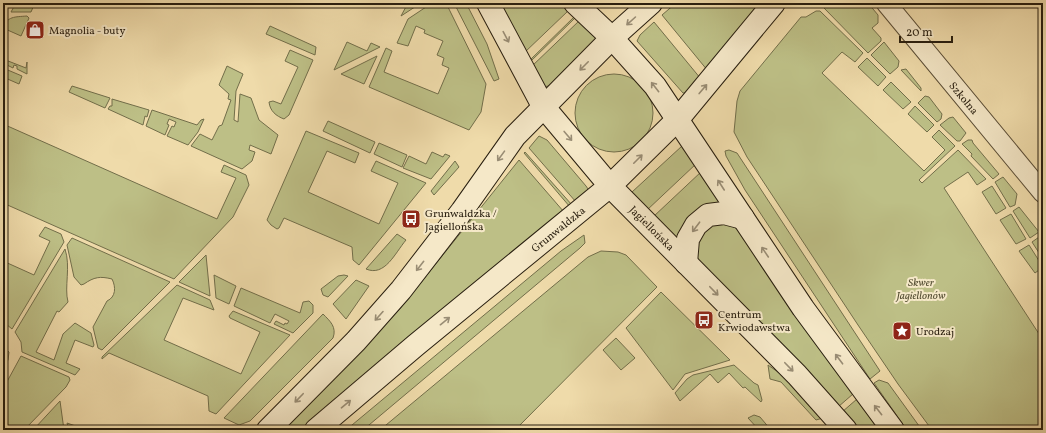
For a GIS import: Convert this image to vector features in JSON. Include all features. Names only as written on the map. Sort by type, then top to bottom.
[{"type":"main road","name":"Jagiellońska","points":[[488,3],[543,106],[610,186],[797,375],[846,430]]},
{"type":"main road","points":[[575,3],[612,38],[655,86],[833,350],[893,430]]},
{"type":"main road","points":[[268,430],[356,340],[401,290],[449,229],[515,136],[543,106],[612,38],[650,3]]},
{"type":"main road","name":"Grunwaldzka","points":[[316,430],[416,345],[610,186],[678,119],[774,3]]},
{"type":"main road","points":[[686,263],[688,239],[700,221],[708,215],[724,213],[743,218]]},
{"type":"street","name":"Szkolna","points":[[886,3],[1043,193]]},
{"type":"green space","points":[[16,3],[33,3],[34,5],[31,12],[11,12]]},
{"type":"green space","points":[[408,3],[421,3],[401,16]]},
{"type":"green space","points":[[432,3],[446,3],[486,84],[481,112],[469,130],[369,87],[386,48],[392,51],[384,72],[438,94],[449,68],[442,65],[444,58],[437,55],[443,41],[424,33],[425,30],[416,26],[408,46],[397,43],[408,19]]},
{"type":"green space","points":[[454,3],[466,3],[487,44],[499,79],[494,81]]},
{"type":"green space","points":[[498,3],[559,3],[568,11],[524,53]]},
{"type":"green space","points":[[676,3],[763,3],[708,71],[662,15]]},
{"type":"green space","points":[[825,3],[868,3],[878,15],[878,23],[872,28],[881,38],[881,41],[868,53],[824,8]]},
{"type":"green space","name":"Skwer Jagiellonów","points":[[816,11],[820,11],[863,53],[855,62],[842,52],[822,73],[924,171],[945,150],[932,137],[939,130],[955,146],[919,180],[922,183],[958,150],[986,179],[977,185],[968,172],[944,188],[1043,340],[1043,430],[932,430],[898,384],[858,325],[747,157],[734,132],[737,101],[740,91],[801,17],[806,17]]},
{"type":"green space","points":[[27,16],[29,18],[21,36],[3,28],[9,19]]},
{"type":"green space","points":[[575,16],[576,17],[530,62],[529,61]]},
{"type":"green space","points":[[580,20],[597,38],[549,86],[542,87],[531,67]]},
{"type":"green space","points":[[654,22],[701,79],[687,93],[683,93],[637,41],[640,35]]},
{"type":"green space","points":[[270,26],[316,47],[315,55],[266,34]]},
{"type":"green space","points":[[347,42],[367,51],[371,43],[380,47],[334,70]]},
{"type":"green space","points":[[884,42],[899,61],[898,67],[890,74],[871,55]]},
{"type":"green space","points":[[290,50],[313,60],[289,115],[284,119],[274,113],[269,102],[273,101],[281,104],[298,67],[285,61]]},
{"type":"green space","points":[[377,56],[364,84],[341,74]]},
{"type":"green space","points":[[867,58],[886,77],[878,86],[858,67]]},
{"type":"green space","points":[[3,59],[26,68],[27,62],[27,74],[17,69],[17,66],[14,65],[13,68],[3,63]]},
{"type":"green space","points":[[227,66],[243,74],[236,91],[234,120],[238,122],[240,94],[251,98],[259,120],[278,135],[271,154],[250,145],[249,150],[255,152],[252,161],[242,169],[191,146],[200,134],[212,140],[219,126],[222,125],[231,100],[228,99],[229,94],[219,85]]},
{"type":"green space","points":[[3,68],[22,76],[19,84],[3,77]]},
{"type":"green space","points":[[906,69],[921,88],[921,91],[901,70]]},
{"type":"green space","points":[[614,74],[629,77],[641,86],[650,98],[653,113],[650,128],[641,140],[629,149],[614,152],[599,149],[587,140],[578,128],[575,113],[578,98],[587,86],[599,77]]},
{"type":"green space","points":[[891,82],[911,102],[903,109],[883,90]]},
{"type":"green space","points":[[72,86],[110,98],[105,108],[69,92]]},
{"type":"green space","points":[[925,96],[929,97],[942,114],[941,119],[937,122],[918,103]]},
{"type":"green space","points":[[112,99],[149,110],[147,117],[145,116],[143,125],[108,109],[112,106]]},
{"type":"green space","points":[[915,106],[934,125],[927,132],[908,114]]},
{"type":"green space","points":[[152,110],[197,125],[204,119],[198,132],[188,145],[167,136],[172,126],[174,127],[176,122],[169,119],[167,124],[169,125],[165,135],[146,126]]},
{"type":"green space","points":[[953,117],[966,133],[960,141],[957,141],[940,125],[949,118]]},
{"type":"green space","points":[[328,121],[375,142],[370,153],[323,131]]},
{"type":"green space","points":[[3,124],[217,219],[236,178],[221,172],[224,165],[246,175],[249,185],[233,217],[174,279],[3,203]]},
{"type":"green space","points":[[306,131],[359,153],[355,163],[327,151],[308,192],[379,224],[398,183],[371,171],[376,161],[426,183],[359,265],[353,260],[352,247],[284,218],[277,229],[267,220]]},
{"type":"green space","points":[[539,136],[547,140],[588,189],[587,193],[576,202],[529,148]]},
{"type":"green space","points":[[968,140],[972,140],[999,174],[993,179],[971,156],[972,154],[962,144]]},
{"type":"green space","points":[[379,143],[407,155],[402,167],[374,154]]},
{"type":"green space","points":[[682,146],[697,163],[646,211],[632,195],[632,192]]},
{"type":"green space","points":[[729,150],[737,153],[880,371],[870,379],[745,190],[726,156],[725,151]]},
{"type":"green space","points":[[432,152],[443,157],[445,154],[450,156],[431,179],[403,168],[409,156],[426,164]]},
{"type":"green space","points":[[525,152],[572,205],[570,207],[524,153]]},
{"type":"green space","points":[[519,160],[564,212],[334,402],[304,430],[282,430],[398,311]]},
{"type":"green space","points":[[455,161],[459,167],[434,195],[431,191]]},
{"type":"green space","points":[[702,171],[724,205],[679,243],[653,217]]},
{"type":"green space","points":[[1003,177],[1017,194],[1015,205],[1010,207],[995,182]]},
{"type":"green space","points":[[992,186],[1006,208],[996,214],[982,192]]},
{"type":"green space","points":[[1019,207],[1039,232],[1030,238],[1013,211]]},
{"type":"green space","points":[[1011,214],[1026,239],[1016,244],[1000,220]]},
{"type":"green space","points":[[714,223],[728,224],[740,230],[853,394],[838,407],[697,259],[698,237]]},
{"type":"green space","points":[[45,227],[61,234],[64,242],[12,329],[6,324],[3,317],[3,261],[34,275],[50,241],[39,236]]},
{"type":"green space","points":[[397,234],[406,240],[394,257],[379,270],[373,271],[366,269]]},
{"type":"green space","points":[[584,235],[585,243],[580,248],[363,430],[346,430],[561,251]]},
{"type":"green space","points":[[1042,235],[1043,236],[1043,259],[1032,242]]},
{"type":"green space","points":[[72,238],[170,282],[102,350],[98,348],[93,327],[107,301],[114,294],[114,285],[112,279],[101,277],[81,285],[74,277],[67,245]]},
{"type":"green space","points":[[1029,245],[1043,267],[1035,273],[1019,251]]},
{"type":"green space","points":[[65,249],[67,256],[68,302],[59,312],[57,311],[36,352],[54,360],[63,334],[75,323],[91,333],[94,345],[93,347],[75,340],[66,363],[80,369],[75,375],[22,352],[21,342],[15,332]]},
{"type":"green space","points":[[601,251],[618,252],[626,255],[657,287],[515,430],[380,430],[588,257]]},
{"type":"green space","points":[[206,255],[210,296],[179,282]]},
{"type":"green space","points":[[214,275],[236,286],[229,304],[216,298]]},
{"type":"green space","points":[[338,276],[348,276],[328,297],[323,295],[321,289]]},
{"type":"green space","points":[[356,280],[369,286],[346,319],[333,304]]},
{"type":"green space","points":[[177,285],[210,300],[214,310],[183,298],[164,340],[241,374],[260,332],[230,318],[229,316],[233,311],[290,335],[216,414],[209,411],[208,396],[109,353],[102,359],[102,357]]},
{"type":"green space","points":[[241,288],[300,313],[303,302],[309,301],[313,305],[313,313],[293,333],[274,324],[276,321],[284,325],[289,321],[275,314],[270,323],[234,306]]},
{"type":"green space","points":[[661,292],[730,360],[685,374],[673,390],[626,328]]},
{"type":"green space","points":[[323,314],[333,327],[333,338],[250,421],[239,425],[224,418]]},
{"type":"green space","points":[[616,338],[635,358],[621,370],[603,350]]},
{"type":"green space","points":[[7,350],[9,352],[8,360],[3,369],[3,354]]},
{"type":"green space","points":[[21,356],[69,377],[70,380],[66,387],[24,430],[3,430],[3,389]]},
{"type":"green space","points":[[734,365],[758,385],[762,400],[761,402],[745,387],[743,388],[729,373],[718,383],[710,374],[680,401],[675,393],[687,379],[693,375]]},
{"type":"green space","points":[[768,365],[785,377],[823,418],[816,420],[781,382],[770,379]]},
{"type":"green space","points":[[879,380],[888,383],[922,430],[907,430],[874,383]]},
{"type":"green space","points":[[857,399],[881,430],[857,430],[842,412]]},
{"type":"green space","points":[[60,401],[64,430],[34,429]]},
{"type":"green space","points":[[754,415],[760,417],[771,430],[759,430],[748,418]]},
{"type":"green space","points":[[67,423],[84,429],[69,430]]},
{"type":"place","name":"Magnolia - buty","points":[[35,30]]},
{"type":"place","name":"Grunwaldzka / Jagiellońska","points":[[411,219]]},
{"type":"place","name":"Centrum Krwiodawstwa","points":[[704,320]]},
{"type":"place","name":"Urodzaj","points":[[902,331]]}]
